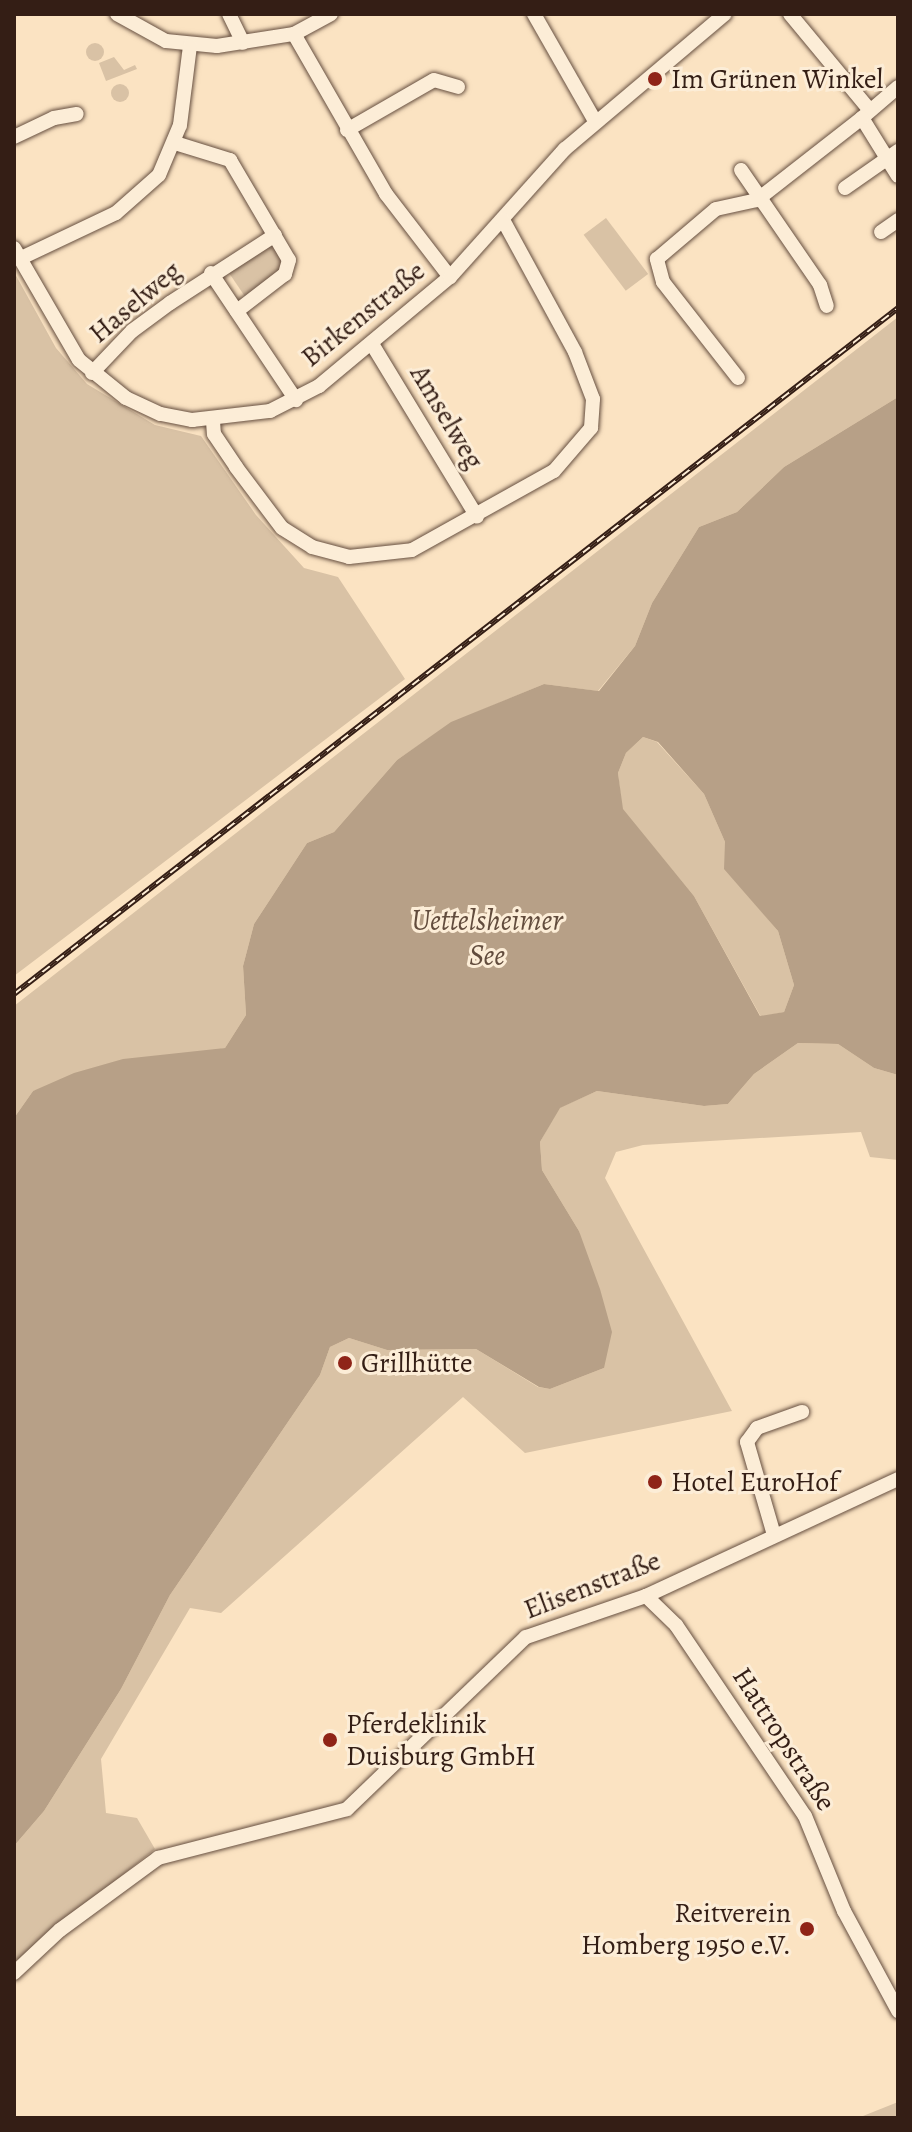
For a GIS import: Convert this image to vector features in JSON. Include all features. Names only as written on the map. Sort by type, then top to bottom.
[{"type":"street","points":[[117,14],[151,36],[190,46],[243,43],[294,34],[331,14]]},
{"type":"street","points":[[229,14],[243,43]]},
{"type":"street","points":[[534,14],[595,121]]},
{"type":"street","name":"Birkenstraße","points":[[17,254],[64,339],[92,373],[161,414],[213,421],[260,413],[296,400],[372,344],[450,277],[595,121],[725,14]]},
{"type":"street","points":[[790,14],[894,154],[898,176]]},
{"type":"street","points":[[294,34],[386,194],[450,277]]},
{"type":"street","points":[[17,254],[131,203],[159,175],[175,143],[190,46]]},
{"type":"street","points":[[347,130],[434,80],[458,87]]},
{"type":"street","points":[[738,378],[663,282],[657,259],[716,209],[757,200],[898,87]]},
{"type":"street","points":[[14,137],[54,118],[77,114]]},
{"type":"street","points":[[175,143],[230,160],[275,235],[289,268],[237,311]]},
{"type":"street","points":[[845,188],[894,154]]},
{"type":"street","points":[[741,170],[757,200],[820,285],[827,306]]},
{"type":"street","points":[[213,421],[214,434],[268,514],[291,536],[323,552],[388,557],[438,539],[554,471],[585,440],[595,414],[575,352],[503,220]]},
{"type":"street","points":[[881,232],[898,220]]},
{"type":"street","name":"Haselweg","points":[[92,373],[132,331],[211,273],[275,235]]},
{"type":"street","name":"Haselweg","points":[[211,273],[296,400]]},
{"type":"street","name":"Amselweg","points":[[372,344],[477,517]]},
{"type":"street","points":[[774,1535],[747,1442],[757,1428],[802,1412]]},
{"type":"street","name":"Elisenstraße","points":[[14,1973],[60,1930],[158,1858],[347,1809],[526,1637],[646,1596],[898,1479]]},
{"type":"street","name":"Hattropstraße","points":[[646,1596],[676,1625],[805,1816],[844,1911],[898,2011]]},
{"type":"shaded area","points":[[91,43],[99,43],[104,52],[102,59],[91,61],[86,56],[86,48]]},
{"type":"shaded area","points":[[114,57],[124,70],[135,65],[137,69],[106,81],[99,63]]},
{"type":"shaded area","points":[[120,84],[129,93],[120,102],[111,93]]},
{"type":"shaded area","points":[[606,218],[648,274],[626,291],[584,235]]},
{"type":"shaded area","points":[[267,246],[279,251],[283,268],[246,298],[227,270]]},
{"type":"shaded area","points":[[14,272],[56,348],[87,384],[155,425],[201,436],[256,515],[304,568],[338,577],[405,679],[14,976]]},
{"type":"shaded area","points":[[898,317],[898,397],[784,467],[737,512],[699,527],[652,603],[635,646],[598,691],[544,684],[451,723],[397,760],[334,832],[307,843],[254,924],[243,966],[246,1015],[225,1048],[33,1091],[14,1118],[14,1006]]},
{"type":"shaded area","points":[[643,737],[657,742],[704,794],[725,842],[725,869],[778,931],[794,985],[784,1012],[761,1017],[694,896],[622,809],[618,773],[626,753]]},
{"type":"shaded area","points":[[798,1043],[838,1044],[874,1068],[898,1075],[898,1160],[870,1157],[861,1132],[643,1145],[616,1152],[605,1178],[732,1411],[525,1453],[463,1397],[221,1613],[190,1608],[101,1759],[106,1813],[137,1818],[155,1849],[14,1962],[14,1846],[44,1811],[121,1689],[170,1595],[320,1375],[330,1347],[349,1338],[387,1350],[476,1349],[538,1387],[550,1389],[604,1368],[579,1231],[542,1170],[540,1142],[559,1108],[597,1091],[704,1106],[728,1104],[754,1074]]},
{"type":"shaded area","points":[[898,2102],[898,2118],[858,2118]]},
{"type":"water","name":"Uettelsheimer See","points":[[898,397],[898,1075],[874,1068],[838,1044],[798,1043],[754,1074],[728,1104],[704,1106],[597,1091],[560,1108],[540,1142],[542,1170],[579,1231],[600,1289],[612,1332],[604,1368],[550,1389],[539,1387],[476,1349],[387,1350],[349,1338],[330,1347],[320,1375],[170,1595],[121,1689],[44,1811],[14,1846],[14,1118],[33,1091],[74,1073],[123,1059],[225,1048],[246,1015],[243,966],[254,924],[307,843],[334,832],[397,760],[451,722],[544,684],[599,691],[635,646],[652,603],[699,527],[737,512],[784,467]],"holes":[[[643,737],[658,742],[704,794],[725,842],[724,869],[778,931],[794,985],[784,1012],[760,1016],[694,896],[623,809],[618,773],[626,753]]]},
{"type":"railway","points":[[14,994],[898,308]]},
{"type":"place","name":"Im Grünen Winkel","points":[[655,79]]},
{"type":"place","name":"Grillhütte","points":[[345,1363]]},
{"type":"place","name":"Hotel EuroHof","points":[[655,1482]]},
{"type":"place","name":"Pferdeklinik Duisburg GmbH","points":[[330,1740]]},
{"type":"place","name":"Reitverein Homberg 1950 e.V.","points":[[807,1929]]}]
